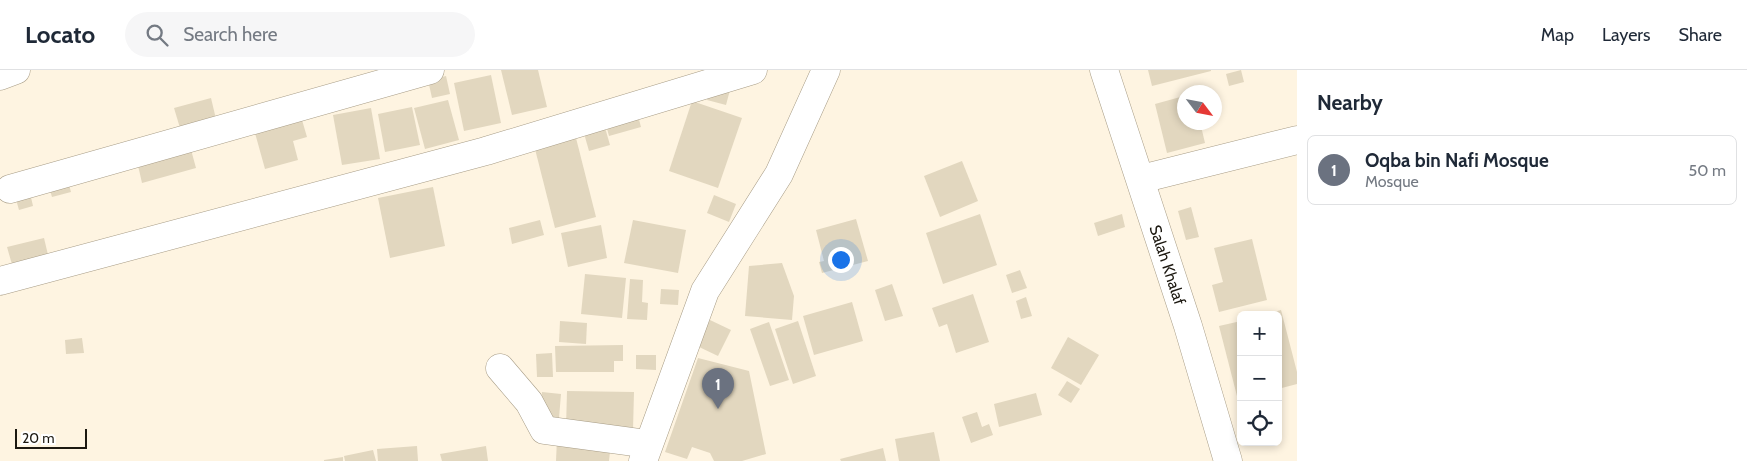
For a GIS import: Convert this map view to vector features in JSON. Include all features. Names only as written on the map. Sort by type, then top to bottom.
[{"type":"street","points":[[0,76],[16,70]]},
{"type":"street","points":[[10,189],[430,70]]},
{"type":"street","points":[[0,281],[486,151],[753,70]]},
{"type":"street","points":[[500,368],[529,402],[544,430],[646,453],[705,291],[779,174],[826,70]]},
{"type":"street","name":"Salah Khalaf","points":[[1104,70],[1188,326],[1228,461]]},
{"type":"street","points":[[1141,179],[1297,140]]},
{"type":"building","points":[[501,70],[538,70],[547,107],[512,115]]},
{"type":"building","points":[[1148,70],[1211,70],[1211,71],[1152,86]]},
{"type":"building","points":[[1241,70],[1244,82],[1229,86],[1226,74]]},
{"type":"building","points":[[491,75],[501,123],[464,131],[454,83]]},
{"type":"building","points":[[446,76],[450,94],[432,98],[428,80]]},
{"type":"building","points":[[712,84],[730,90],[726,105],[707,100]]},
{"type":"building","points":[[211,98],[216,119],[180,128],[174,108]]},
{"type":"building","points":[[1177,98],[1177,130],[1202,130],[1205,143],[1167,153],[1155,104]]},
{"type":"building","points":[[448,100],[459,140],[425,149],[414,108]]},
{"type":"building","points":[[692,101],[742,118],[718,188],[669,171]]},
{"type":"building","points":[[412,107],[420,145],[385,152],[378,114]]},
{"type":"building","points":[[371,108],[380,159],[342,165],[333,115]]},
{"type":"building","points":[[637,112],[641,127],[609,136],[605,121]]},
{"type":"building","points":[[302,120],[307,137],[293,141],[298,160],[265,169],[255,133]]},
{"type":"building","points":[[604,124],[610,145],[589,151],[583,130]]},
{"type":"building","points":[[576,138],[596,217],[555,228],[535,149]]},
{"type":"building","points":[[190,146],[196,168],[142,183],[137,161]]},
{"type":"building","points":[[962,161],[978,201],[940,217],[924,176]]},
{"type":"building","points":[[68,181],[71,192],[52,197],[49,187]]},
{"type":"building","points":[[433,187],[445,246],[390,258],[378,198]]},
{"type":"building","points":[[30,193],[33,206],[19,210],[15,196]]},
{"type":"building","points":[[714,195],[736,204],[729,222],[707,213]]},
{"type":"building","points":[[1191,207],[1199,237],[1186,240],[1178,211]]},
{"type":"building","points":[[980,214],[997,265],[943,284],[926,233]]},
{"type":"building","points":[[1122,214],[1125,227],[1098,236],[1094,223]]},
{"type":"building","points":[[856,219],[868,261],[822,273],[819,262],[824,261],[816,230]]},
{"type":"building","points":[[540,220],[544,235],[512,244],[509,228]]},
{"type":"building","points":[[633,220],[686,230],[678,273],[624,263]]},
{"type":"building","points":[[601,225],[607,258],[568,267],[561,233]]},
{"type":"building","points":[[44,238],[49,259],[13,268],[7,247]]},
{"type":"building","points":[[1252,239],[1267,300],[1219,312],[1212,285],[1223,282],[1214,248]]},
{"type":"building","points":[[782,263],[794,296],[792,320],[745,316],[749,266]]},
{"type":"building","points":[[1020,270],[1027,288],[1012,293],[1006,275]]},
{"type":"building","points":[[585,274],[626,278],[622,318],[581,314]]},
{"type":"building","points":[[630,279],[643,280],[642,302],[648,303],[647,320],[627,319]]},
{"type":"building","points":[[892,284],[903,316],[885,321],[875,290]]},
{"type":"building","points":[[661,289],[679,290],[678,305],[660,304]]},
{"type":"building","points":[[973,294],[989,342],[956,353],[947,324],[939,327],[932,308]]},
{"type":"building","points":[[1026,297],[1032,316],[1021,319],[1016,301]]},
{"type":"building","points":[[852,302],[863,341],[814,355],[803,316]]},
{"type":"building","points":[[1282,314],[1297,372],[1297,384],[1282,388]]},
{"type":"building","points":[[710,320],[731,330],[718,356],[697,346]]},
{"type":"building","points":[[560,321],[587,323],[586,344],[559,342]]},
{"type":"building","points":[[798,321],[816,376],[793,384],[775,329]]},
{"type":"building","points":[[769,322],[789,380],[770,386],[750,329]]},
{"type":"building","points":[[1237,322],[1237,396],[1219,326]]},
{"type":"building","points":[[1068,337],[1099,355],[1081,385],[1051,368]]},
{"type":"building","points":[[82,338],[84,353],[66,354],[65,340]]},
{"type":"building","points":[[623,345],[623,361],[614,361],[614,372],[556,372],[555,346]]},
{"type":"building","points":[[552,353],[553,377],[537,377],[536,354]]},
{"type":"building","points":[[636,355],[656,355],[656,370],[636,369]]},
{"type":"building","points":[[698,358],[749,371],[766,454],[742,461],[714,461],[710,453],[692,447],[687,459],[665,452]]},
{"type":"building","points":[[1067,381],[1080,389],[1071,403],[1058,395]]},
{"type":"building","points":[[567,391],[634,392],[633,430],[566,428]]},
{"type":"building","points":[[542,392],[561,394],[559,418],[540,417]]},
{"type":"building","points":[[1036,393],[1042,415],[999,427],[994,404]]},
{"type":"building","points":[[977,412],[982,427],[989,424],[993,435],[971,443],[962,417]]},
{"type":"building","points":[[934,432],[940,461],[899,461],[895,439]]},
{"type":"building","points":[[557,438],[611,442],[609,461],[556,461]]},
{"type":"building","points":[[417,446],[418,461],[378,461],[377,449]]},
{"type":"building","points":[[486,446],[488,461],[442,461],[440,454]]},
{"type":"building","points":[[883,448],[886,461],[841,461],[840,459]]},
{"type":"building","points":[[373,450],[376,461],[345,461],[344,456]]},
{"type":"building","points":[[343,457],[343,461],[324,461],[324,460]]},
{"type":"place","name":"Oqba bin Nafi Mosque","points":[[718,409]]}]
